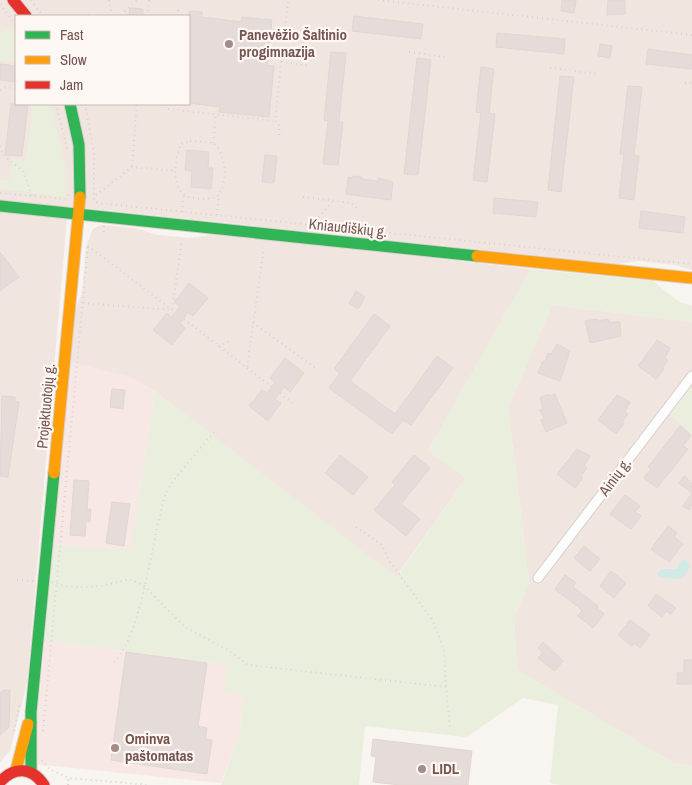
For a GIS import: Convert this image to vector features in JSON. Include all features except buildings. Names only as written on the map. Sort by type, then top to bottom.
[{"type":"main road","points":[[13,0],[25,15]]},
{"type":"main road","name":"Projektuotojų g.","points":[[31,772],[32,712],[79,214],[80,152],[78,129],[70,105]]},
{"type":"main road","name":"Kniaudiškių g.","points":[[0,206],[692,278]]},
{"type":"main road","name":"Projektuotojų g.","points":[[16,770],[32,712]]},
{"type":"main road","points":[[0,782],[7,774],[16,770],[31,772],[40,778],[44,785]]},
{"type":"street","name":"Ainių g.","points":[[538,578],[692,376]]},
{"type":"path","points":[[31,0],[42,15]]},
{"type":"path","points":[[109,0],[111,2],[111,10]]},
{"type":"path","points":[[125,15],[124,12],[137,0]]},
{"type":"path","points":[[146,15],[148,0]]},
{"type":"path","points":[[274,121],[288,0]]},
{"type":"path","points":[[378,0],[692,35]]},
{"type":"path","points":[[0,4],[15,24]]},
{"type":"path","points":[[177,15],[179,6]]},
{"type":"path","points":[[409,52],[447,57]]},
{"type":"path","points":[[281,62],[311,66]]},
{"type":"path","points":[[550,68],[599,74]]},
{"type":"path","points":[[685,83],[692,83]]},
{"type":"path","points":[[0,90],[6,87],[15,88]]},
{"type":"path","points":[[56,105],[68,152]]},
{"type":"path","points":[[85,105],[94,154],[94,200],[98,203],[692,264]]},
{"type":"path","points":[[132,166],[137,105]]},
{"type":"path","points":[[168,105],[168,109],[274,121],[280,126],[279,135]]},
{"type":"path","points":[[213,143],[216,114]]},
{"type":"path","points":[[182,212],[184,195],[178,185],[176,171],[180,144],[190,141],[213,143],[220,150],[223,182],[219,195],[217,215]]},
{"type":"path","points":[[0,146],[4,156],[24,171],[32,197]]},
{"type":"path","points":[[95,196],[132,166],[176,171]]},
{"type":"path","points":[[223,182],[227,183]]},
{"type":"path","points":[[0,193],[66,199],[68,198],[69,187]]},
{"type":"path","points":[[184,195],[201,199],[215,198],[219,195]]},
{"type":"path","points":[[302,197],[352,203],[357,208]]},
{"type":"path","points":[[312,225],[333,201]]},
{"type":"path","points":[[172,310],[182,240]]},
{"type":"path","points":[[42,731],[88,245],[175,312]]},
{"type":"path","points":[[247,368],[264,248]]},
{"type":"path","points":[[82,303],[172,310]]},
{"type":"path","points":[[184,319],[272,387]]},
{"type":"path","points":[[253,323],[317,369]]},
{"type":"path","points":[[218,346],[230,341]]},
{"type":"path","points":[[280,393],[292,403]]},
{"type":"path","points":[[114,662],[121,655],[136,618],[166,491],[216,430]]},
{"type":"path","points":[[356,527],[382,545],[388,559],[433,621],[444,650],[450,728]]},
{"type":"path","points":[[56,582],[64,586],[81,587],[103,586],[129,579],[143,585],[186,628],[230,651],[248,665],[446,687]]},
{"type":"path","points":[[14,733],[21,699]]},
{"type":"path","points":[[40,757],[49,769],[69,778],[149,785]]},
{"type":"path","points":[[68,785],[69,778]]},
{"type":"shaded area","points":[[0,0],[692,0],[692,270],[675,265],[638,261],[617,264],[68,206],[27,682],[10,751],[0,762]]},
{"type":"shaded area","points":[[101,225],[135,228],[158,235],[190,238],[210,235],[250,238],[531,269],[428,451],[466,478],[396,577],[155,391],[70,362],[75,311],[82,293],[86,246],[93,229]]},
{"type":"shaded area","points":[[552,305],[692,322],[692,384],[670,413],[692,435],[692,766],[675,764],[517,670],[514,618],[529,582],[508,408]]},
{"type":"shaded area","points":[[70,362],[131,377],[155,391],[131,551],[53,545]]},
{"type":"shaded area","points":[[45,640],[227,665],[244,695],[239,737],[221,783],[33,764]]},
{"type":"green space","points":[[11,26],[15,31],[15,62],[0,61],[0,34]]},
{"type":"green space","points":[[33,105],[51,105],[66,170],[66,197],[0,189],[0,179],[9,180],[12,159],[26,161]]},
{"type":"green space","points":[[531,269],[653,281],[678,301],[692,306],[692,322],[552,305],[508,408],[529,582],[514,618],[517,670],[675,764],[692,766],[692,785],[561,785],[550,783],[558,705],[523,698],[466,737],[365,726],[359,785],[221,785],[239,737],[244,696],[225,693],[227,665],[45,640],[53,545],[131,550],[155,391],[397,577],[466,478],[428,451]]},
{"type":"green space","points":[[692,384],[692,435],[670,413]]},
{"type":"water","points":[[688,561],[690,567],[682,579],[662,578],[657,575],[661,569],[677,569],[680,562]]},
{"type":"traffic: fast","points":[[70,105],[79,145],[80,197]]},
{"type":"traffic: fast","points":[[0,206],[477,256]]},
{"type":"traffic: fast","points":[[31,772],[31,712],[54,473]]},
{"type":"traffic: slow","points":[[54,473],[80,197]]},
{"type":"traffic: slow","points":[[477,256],[692,278]]},
{"type":"traffic: slow","points":[[16,770],[28,724]]},
{"type":"traffic: jam","points":[[13,0],[25,15]]},
{"type":"traffic: jam","points":[[0,782],[11,773],[23,771],[34,775],[44,785]]},
{"type":"place","name":"Panevėžio Šaltinio progimnazija","points":[[229,44]]},
{"type":"place","name":"Ominva paštomatas","points":[[115,748]]},
{"type":"place","name":"LIDL","points":[[422,769]]}]
